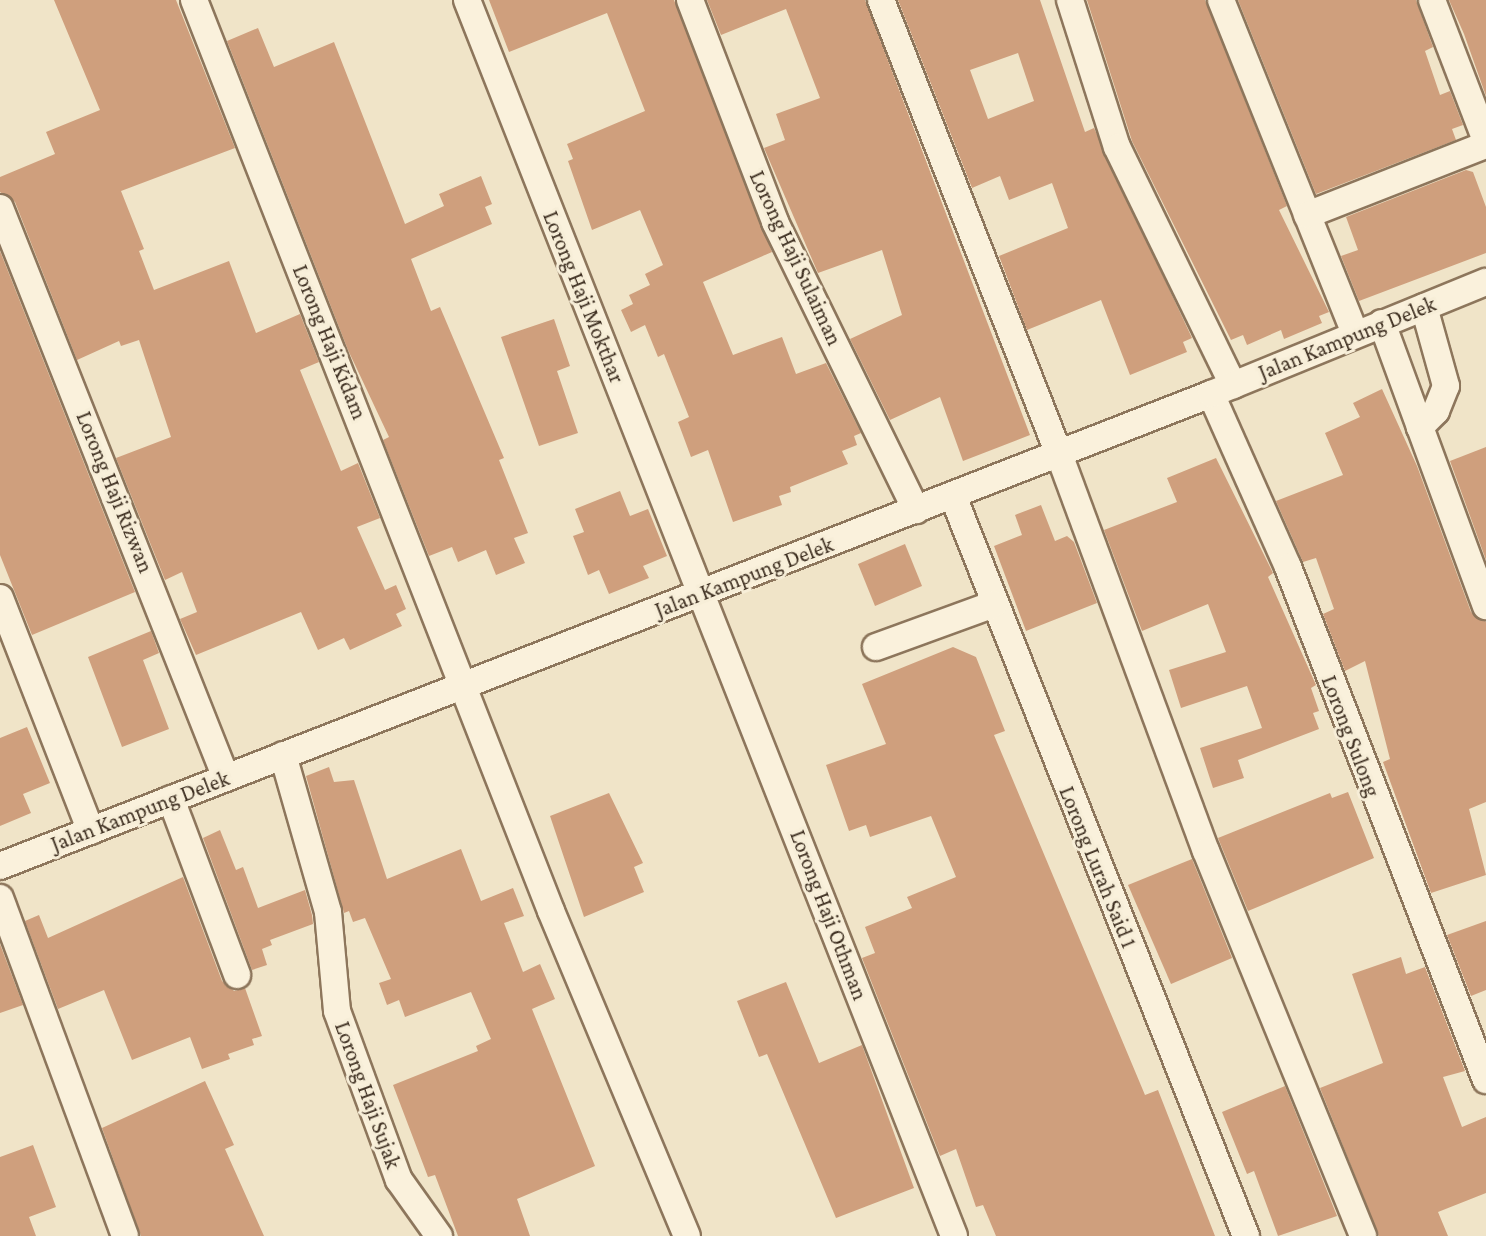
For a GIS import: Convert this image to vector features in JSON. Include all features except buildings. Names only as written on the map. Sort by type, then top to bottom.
[{"type":"street","name":"Lorong Haji Kidam","points":[[194,0],[466,684],[551,911],[687,1236]]},
{"type":"street","name":"Lorong Haji Mokthar","points":[[467,0],[703,593]]},
{"type":"street","name":"Lorong Haji Sulaiman","points":[[690,0],[775,222],[916,510]]},
{"type":"street","points":[[881,0],[1059,454],[1206,851],[1363,1236]]},
{"type":"street","name":"Lorong Sulong","points":[[1070,0],[1117,147],[1222,390],[1486,1080]]},
{"type":"street","points":[[1221,0],[1355,334]]},
{"type":"street","points":[[1307,215],[1486,143],[1432,0]]},
{"type":"street","name":"Lorong Haji Rizwan","points":[[0,208],[226,778]]},
{"type":"street","name":"Jalan Kampung Delek","points":[[0,866],[953,496],[1486,282]]},
{"type":"street","points":[[1420,427],[1436,411],[1446,386],[1424,307]]},
{"type":"street","points":[[1382,323],[1486,606]]},
{"type":"street","name":"Lorong Lurah Said 1","points":[[953,496],[1246,1236]]},
{"type":"street","name":"Lorong Haji Othman","points":[[703,593],[954,1236]]},
{"type":"street","points":[[0,598],[91,831]]},
{"type":"street","points":[[876,647],[994,604]]},
{"type":"street","name":"Lorong Haji Sujak","points":[[283,755],[328,912],[337,1011],[399,1180],[439,1236]]},
{"type":"street","points":[[171,799],[237,975]]},
{"type":"street","points":[[0,898],[125,1236]]}]
